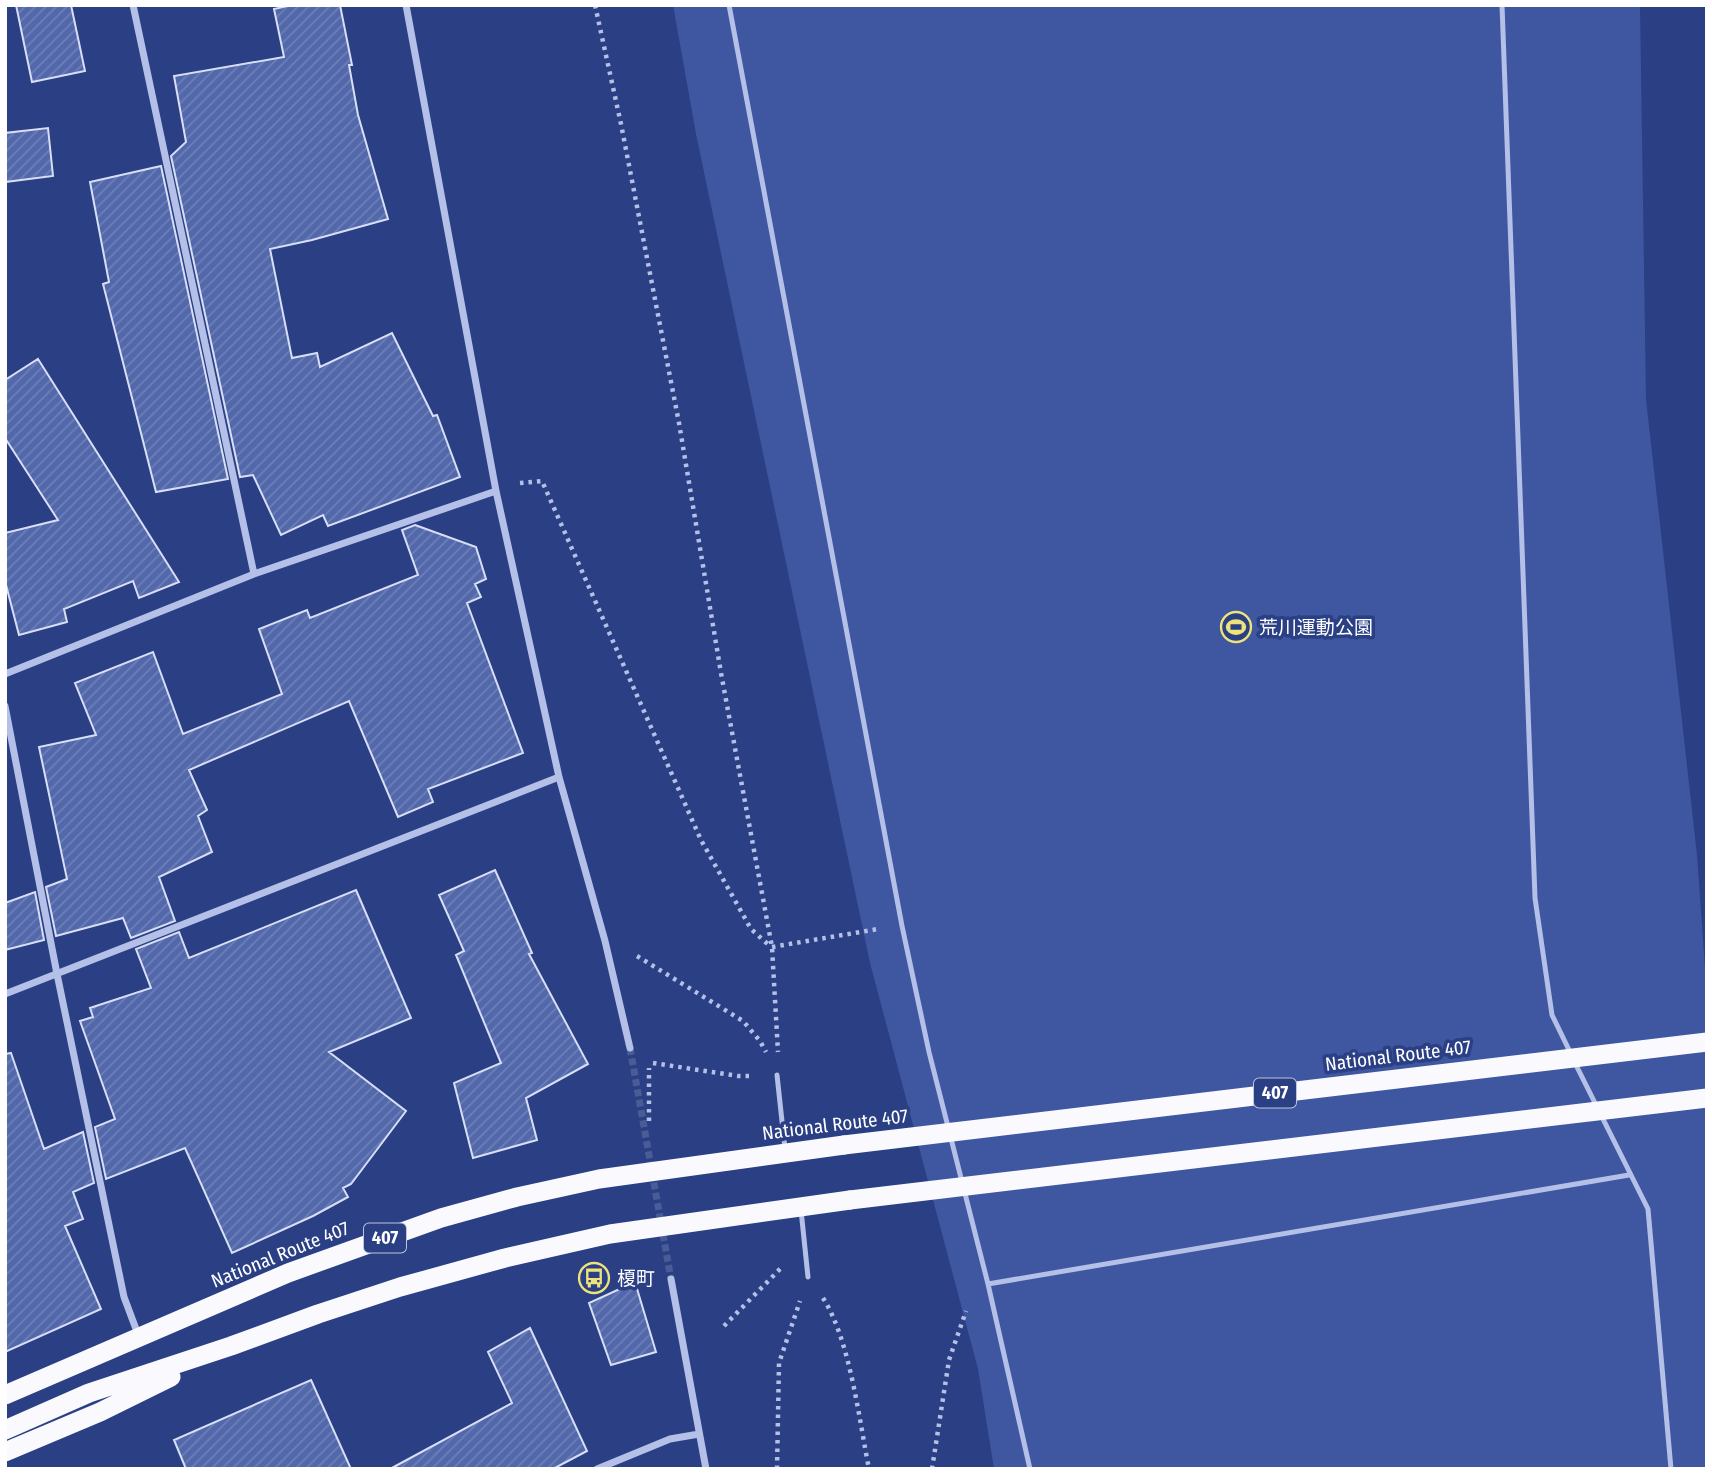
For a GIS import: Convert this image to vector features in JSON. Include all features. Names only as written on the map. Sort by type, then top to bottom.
[{"type":"highway","name":"National Route 407","points":[[5,1395],[288,1273],[366,1244],[517,1197],[599,1179],[786,1152],[1707,1042]]},
{"type":"highway","points":[[5,1430],[89,1393],[400,1287],[505,1258],[610,1234],[850,1200],[1707,1098]]},
{"type":"highway","points":[[5,1452],[100,1412],[231,1346]]},
{"type":"street","points":[[133,5],[254,574]]},
{"type":"street","points":[[406,5],[496,491],[559,777],[605,941],[630,1048]]},
{"type":"street","points":[[5,674],[254,574],[496,491]]},
{"type":"street","points":[[5,706],[124,1297],[139,1338]]},
{"type":"street","points":[[5,994],[559,777]]},
{"type":"street","points":[[671,1279],[706,1469]]},
{"type":"street","points":[[597,1469],[670,1439],[699,1434]]},
{"type":"lane","points":[[729,5],[902,926],[929,1052],[988,1284],[1030,1469]]},
{"type":"lane","points":[[1502,5],[1535,898],[1552,1015],[1648,1209],[1671,1469]]},
{"type":"lane","points":[[777,1075],[786,1152]]},
{"type":"lane","points":[[988,1284],[1629,1175]]},
{"type":"lane","points":[[800,1207],[808,1277]]},
{"type":"path","points":[[595,5],[679,423],[721,673],[772,947],[778,1035],[777,1075]]},
{"type":"path","points":[[521,483],[542,481],[701,839],[751,929],[772,947]]},
{"type":"path","points":[[772,947],[856,933]]},
{"type":"path","points":[[632,953],[743,1021],[760,1041],[777,1075]]},
{"type":"path","points":[[649,1121],[649,1063],[738,1076],[777,1075]]},
{"type":"path","points":[[724,1326],[782,1267]]},
{"type":"path","points":[[777,1469],[779,1363],[808,1277]]},
{"type":"path","points":[[808,1277],[832,1312],[851,1377],[869,1469]]},
{"type":"path","points":[[932,1469],[949,1360],[975,1286],[988,1284]]},
{"type":"shaded area","name":"荒川運動公園","points":[[673,5],[1640,5],[1646,399],[1697,855],[1707,996],[1707,1469],[994,1469],[978,1369],[870,963],[696,134]]},
{"type":"building","points":[[16,5],[71,5],[85,71],[32,82]]},
{"type":"building","points":[[292,5],[340,5],[352,65],[349,65],[358,115],[388,219],[270,249],[292,358],[317,353],[320,367],[392,333],[433,416],[437,415],[460,477],[328,526],[323,515],[281,535],[253,475],[240,477],[171,156],[186,142],[174,76],[284,57],[274,9]]},
{"type":"building","points":[[48,128],[53,176],[5,182],[5,133]]},
{"type":"building","points":[[161,166],[228,479],[156,492],[103,284],[109,282],[90,182]]},
{"type":"building","points":[[38,359],[179,582],[139,598],[133,581],[64,609],[67,622],[19,635],[5,581],[5,533],[58,520],[5,438],[5,380]]},
{"type":"building","points":[[415,525],[476,547],[486,579],[475,584],[481,597],[467,603],[523,753],[428,789],[433,802],[398,817],[349,701],[189,770],[207,810],[198,816],[212,852],[159,877],[175,921],[131,938],[123,918],[56,936],[46,887],[67,879],[39,747],[96,735],[75,683],[153,652],[183,734],[282,694],[259,629],[307,610],[310,618],[418,575],[402,530]]},
{"type":"building","points":[[495,870],[532,953],[529,954],[588,1064],[526,1098],[537,1140],[473,1158],[454,1083],[501,1063],[456,955],[464,951],[439,895]]},
{"type":"building","points":[[356,890],[411,1018],[329,1052],[406,1111],[351,1184],[343,1188],[348,1197],[232,1253],[185,1148],[106,1179],[95,1127],[115,1119],[80,1021],[93,1017],[90,1008],[151,988],[136,949],[179,932],[189,958]]},
{"type":"building","points":[[35,892],[44,940],[5,950],[5,903]]},
{"type":"building","points":[[11,1053],[44,1149],[83,1132],[94,1183],[73,1192],[83,1219],[65,1226],[101,1309],[5,1352],[5,1054]]},
{"type":"building","points":[[635,1282],[656,1352],[611,1365],[589,1303]]},
{"type":"building","points":[[530,1328],[587,1451],[553,1469],[390,1469],[512,1403],[488,1352]]},
{"type":"building","points":[[311,1380],[351,1469],[186,1469],[174,1440]]},
{"type":"tunnel","points":[[630,1048],[671,1279]]},
{"type":"place","name":"荒川運動公園","points":[[1236,627]]},
{"type":"place","name":"榎町","points":[[594,1278]]}]
